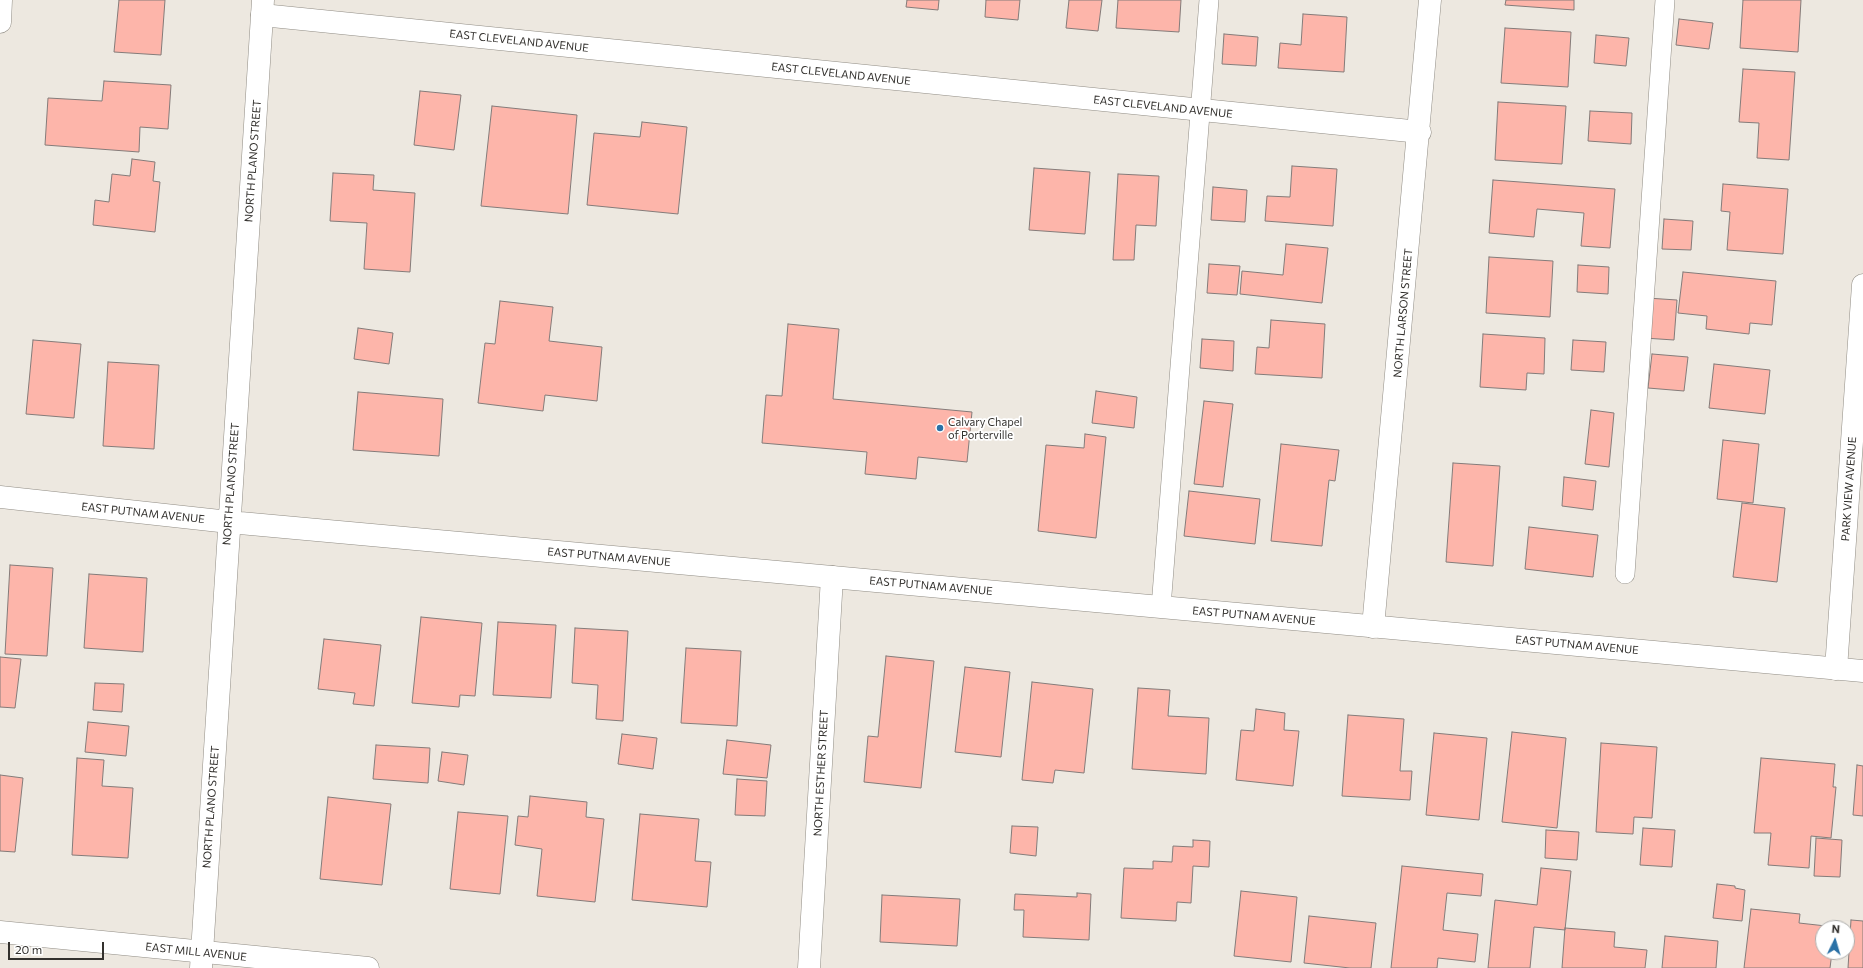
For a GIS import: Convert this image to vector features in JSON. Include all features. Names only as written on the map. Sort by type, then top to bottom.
[{"type":"street","points":[[0,22],[1,0]]},
{"type":"street","name":"NORTH LARSON STREET","points":[[1373,627],[1420,132],[1430,0]]},
{"type":"street","name":"EAST CLEVELAND AVENUE","points":[[263,7],[1201,110],[1420,132]]},
{"type":"street","name":"NORTH PLANO STREET","points":[[201,960],[263,7]]},
{"type":"street","name":"PARK VIEW AVENUE","points":[[1836,669],[1863,285]]},
{"type":"street","name":"EAST PUTNAM AVENUE","points":[[0,497],[229,522],[1863,671]]},
{"type":"street","name":"NORTH ESTHER STREET","points":[[809,968],[832,577]]},
{"type":"street","name":"EAST MILL AVENUE","points":[[0,932],[201,960],[368,968]]},
{"type":"lane","points":[[1161,607],[1209,0]]},
{"type":"lane","points":[[1625,574],[1665,0]]},
{"type":"building","points":[[119,0],[165,0],[161,55],[114,52]]},
{"type":"building","points":[[907,0],[939,0],[938,10],[906,7]]},
{"type":"building","points":[[986,0],[1020,0],[1018,20],[985,17]]},
{"type":"building","points":[[1069,0],[1102,0],[1098,31],[1066,28]]},
{"type":"building","points":[[1118,0],[1181,0],[1179,32],[1116,28]]},
{"type":"building","points":[[1506,0],[1574,0],[1574,10],[1505,5]]},
{"type":"building","points":[[1743,0],[1801,0],[1798,52],[1740,48]]},
{"type":"building","points":[[1303,14],[1347,17],[1344,72],[1278,68],[1280,43],[1301,45]]},
{"type":"building","points":[[1679,19],[1713,23],[1709,49],[1676,45]]},
{"type":"building","points":[[1505,28],[1571,32],[1568,87],[1501,83]]},
{"type":"building","points":[[1224,34],[1258,37],[1256,66],[1222,64]]},
{"type":"building","points":[[1596,35],[1629,38],[1626,66],[1594,63]]},
{"type":"building","points":[[1743,69],[1795,72],[1789,160],[1757,158],[1759,123],[1739,122]]},
{"type":"building","points":[[104,81],[171,85],[168,129],[140,127],[139,152],[45,145],[48,98],[102,101]]},
{"type":"building","points":[[420,91],[461,95],[454,150],[414,145]]},
{"type":"building","points":[[1498,102],[1566,106],[1562,164],[1495,160]]},
{"type":"building","points":[[492,106],[577,115],[568,214],[481,206]]},
{"type":"building","points":[[1590,111],[1632,113],[1631,144],[1588,141]]},
{"type":"building","points":[[642,122],[687,127],[678,214],[587,205],[594,133],[640,137]]},
{"type":"building","points":[[132,159],[155,162],[153,181],[160,182],[155,232],[93,225],[95,200],[109,202],[112,174],[130,176]]},
{"type":"building","points":[[1292,166],[1337,169],[1333,226],[1265,221],[1267,196],[1290,197]]},
{"type":"building","points":[[1034,168],[1090,172],[1085,234],[1029,230]]},
{"type":"building","points":[[333,173],[374,175],[373,190],[415,193],[410,272],[364,269],[367,223],[330,221]]},
{"type":"building","points":[[1118,174],[1159,176],[1156,226],[1136,225],[1134,260],[1113,260]]},
{"type":"building","points":[[1493,180],[1615,189],[1610,248],[1581,246],[1584,213],[1537,209],[1534,237],[1489,233]]},
{"type":"building","points":[[1723,184],[1788,189],[1783,254],[1727,250],[1730,212],[1721,211]]},
{"type":"building","points":[[1213,187],[1247,190],[1245,222],[1211,220]]},
{"type":"building","points":[[1664,219],[1693,221],[1691,250],[1662,249]]},
{"type":"building","points":[[1286,244],[1328,248],[1322,303],[1240,294],[1242,271],[1283,275]]},
{"type":"building","points":[[1489,257],[1553,261],[1550,317],[1486,313]]},
{"type":"building","points":[[1209,264],[1240,266],[1237,295],[1207,293]]},
{"type":"building","points":[[1578,265],[1609,267],[1608,294],[1577,292]]},
{"type":"building","points":[[1683,272],[1776,281],[1772,325],[1750,323],[1749,334],[1706,329],[1707,316],[1678,313]]},
{"type":"building","points":[[1647,298],[1677,300],[1674,340],[1644,338]]},
{"type":"building","points":[[500,301],[553,307],[549,341],[602,347],[597,401],[545,395],[543,411],[478,403],[485,343],[495,344]]},
{"type":"building","points":[[1271,320],[1325,324],[1322,378],[1255,374],[1257,347],[1269,348]]},
{"type":"building","points":[[788,324],[839,329],[833,399],[972,412],[967,462],[918,457],[916,479],[865,474],[867,452],[762,443],[766,395],[782,396]]},
{"type":"building","points":[[358,328],[393,333],[389,364],[354,359]]},
{"type":"building","points":[[1483,334],[1545,338],[1544,374],[1527,373],[1526,390],[1480,387]]},
{"type":"building","points":[[1202,339],[1234,341],[1233,371],[1200,368]]},
{"type":"building","points":[[33,340],[81,344],[74,418],[26,414]]},
{"type":"building","points":[[1573,340],[1606,342],[1604,372],[1571,370]]},
{"type":"building","points":[[1652,354],[1688,357],[1684,391],[1648,388]]},
{"type":"building","points":[[108,362],[159,365],[154,449],[103,446]]},
{"type":"building","points":[[1714,364],[1770,370],[1765,414],[1709,408]]},
{"type":"building","points":[[1096,391],[1137,397],[1134,428],[1092,423]]},
{"type":"building","points":[[358,392],[443,399],[439,456],[353,450]]},
{"type":"building","points":[[1204,401],[1233,404],[1223,487],[1194,484]]},
{"type":"building","points":[[1591,410],[1614,413],[1609,467],[1585,464]]},
{"type":"building","points":[[1085,434],[1106,437],[1096,538],[1038,531],[1046,445],[1084,448]]},
{"type":"building","points":[[1723,440],[1759,444],[1753,503],[1717,499]]},
{"type":"building","points":[[1281,444],[1339,450],[1335,481],[1329,480],[1322,546],[1271,541]]},
{"type":"building","points":[[1453,463],[1500,466],[1493,566],[1446,562]]},
{"type":"building","points":[[1564,477],[1596,481],[1593,510],[1562,506]]},
{"type":"building","points":[[1189,491],[1260,499],[1255,544],[1184,536]]},
{"type":"building","points":[[1742,503],[1785,508],[1777,582],[1733,577]]},
{"type":"building","points":[[1529,527],[1598,535],[1593,577],[1525,569]]},
{"type":"building","points":[[10,565],[53,568],[47,656],[5,654]]},
{"type":"building","points":[[89,574],[147,578],[143,652],[84,648]]},
{"type":"building","points":[[421,617],[482,623],[475,696],[460,695],[459,707],[412,703]]},
{"type":"building","points":[[498,622],[556,625],[551,698],[493,695]]},
{"type":"building","points":[[575,628],[628,631],[623,721],[596,719],[598,685],[572,683]]},
{"type":"building","points":[[324,639],[381,645],[374,706],[353,704],[355,693],[318,689]]},
{"type":"building","points":[[686,648],[741,651],[737,726],[681,723]]},
{"type":"building","points":[[886,656],[934,661],[921,788],[864,782],[868,736],[878,737]]},
{"type":"building","points":[[0,657],[21,659],[15,708],[0,707]]},
{"type":"building","points":[[965,667],[1010,672],[1001,757],[955,752]]},
{"type":"building","points":[[1032,682],[1093,689],[1084,773],[1055,770],[1053,783],[1022,780]]},
{"type":"building","points":[[95,683],[124,684],[122,712],[93,710]]},
{"type":"building","points":[[1138,688],[1170,690],[1168,716],[1209,718],[1206,774],[1132,769]]},
{"type":"building","points":[[1256,709],[1285,713],[1284,730],[1299,731],[1293,786],[1236,780],[1241,730],[1254,731]]},
{"type":"building","points":[[1348,715],[1404,719],[1400,771],[1412,771],[1410,800],[1342,796]]},
{"type":"building","points":[[88,722],[129,726],[126,756],[85,752]]},
{"type":"building","points":[[1512,732],[1566,738],[1557,828],[1502,822]]},
{"type":"building","points":[[1434,733],[1487,738],[1479,820],[1426,815]]},
{"type":"building","points":[[622,734],[657,738],[653,769],[618,764]]},
{"type":"building","points":[[727,740],[771,745],[767,778],[723,774]]},
{"type":"building","points":[[1601,743],[1657,747],[1652,818],[1634,817],[1633,834],[1596,832]]},
{"type":"building","points":[[376,745],[430,748],[428,783],[373,779]]},
{"type":"building","points":[[442,752],[468,755],[464,785],[438,781]]},
{"type":"building","points":[[77,758],[104,760],[102,786],[133,788],[128,858],[72,855]]},
{"type":"building","points":[[1761,758],[1835,764],[1833,787],[1836,787],[1831,838],[1811,836],[1809,868],[1768,865],[1771,833],[1754,833]]},
{"type":"building","points":[[1857,765],[1863,766],[1863,816],[1853,815]]},
{"type":"building","points":[[0,775],[23,778],[15,852],[0,851]]},
{"type":"building","points":[[737,779],[767,781],[765,816],[735,815]]},
{"type":"building","points":[[530,796],[587,802],[586,817],[604,819],[595,902],[537,896],[542,849],[515,845],[518,816],[528,817]]},
{"type":"building","points":[[328,797],[391,804],[382,885],[320,879]]},
{"type":"building","points":[[458,812],[508,816],[500,894],[450,889]]},
{"type":"building","points":[[640,814],[699,819],[695,861],[711,862],[707,907],[632,900]]},
{"type":"building","points":[[1012,826],[1038,827],[1036,856],[1010,853]]},
{"type":"building","points":[[1643,828],[1675,830],[1672,867],[1640,865]]},
{"type":"building","points":[[1546,830],[1579,832],[1577,860],[1545,858]]},
{"type":"building","points":[[1816,838],[1842,840],[1840,877],[1814,876]]},
{"type":"building","points":[[1193,840],[1210,841],[1209,867],[1193,866],[1191,903],[1177,902],[1176,921],[1121,918],[1124,868],[1153,869],[1153,861],[1172,862],[1173,846],[1193,847]]},
{"type":"building","points":[[1402,866],[1483,874],[1481,896],[1447,893],[1443,930],[1478,934],[1475,962],[1438,958],[1437,968],[1391,968]]},
{"type":"building","points":[[1541,868],[1571,871],[1565,930],[1534,927],[1530,968],[1488,968],[1495,900],[1537,905]]},
{"type":"building","points":[[1717,884],[1735,886],[1735,888],[1745,890],[1742,921],[1713,918]]},
{"type":"building","points":[[1241,891],[1297,897],[1291,962],[1234,956]]},
{"type":"building","points":[[1077,893],[1091,894],[1089,940],[1023,937],[1024,910],[1014,910],[1015,894],[1077,897]]},
{"type":"building","points":[[882,895],[960,899],[957,946],[880,942]]},
{"type":"building","points":[[1751,909],[1800,914],[1799,923],[1815,925],[1815,960],[1831,960],[1830,968],[1744,968]]},
{"type":"building","points":[[1309,916],[1376,923],[1371,968],[1350,968],[1304,963]]},
{"type":"building","points":[[1855,920],[1863,921],[1863,968],[1848,968],[1848,960],[1855,960]]},
{"type":"building","points":[[1565,928],[1615,932],[1614,947],[1647,950],[1645,968],[1562,968]]},
{"type":"building","points":[[1665,936],[1718,941],[1716,968],[1662,968]]},
{"type":"place","name":"Calvary Chapel of Porterville","points":[[940,428]]}]
